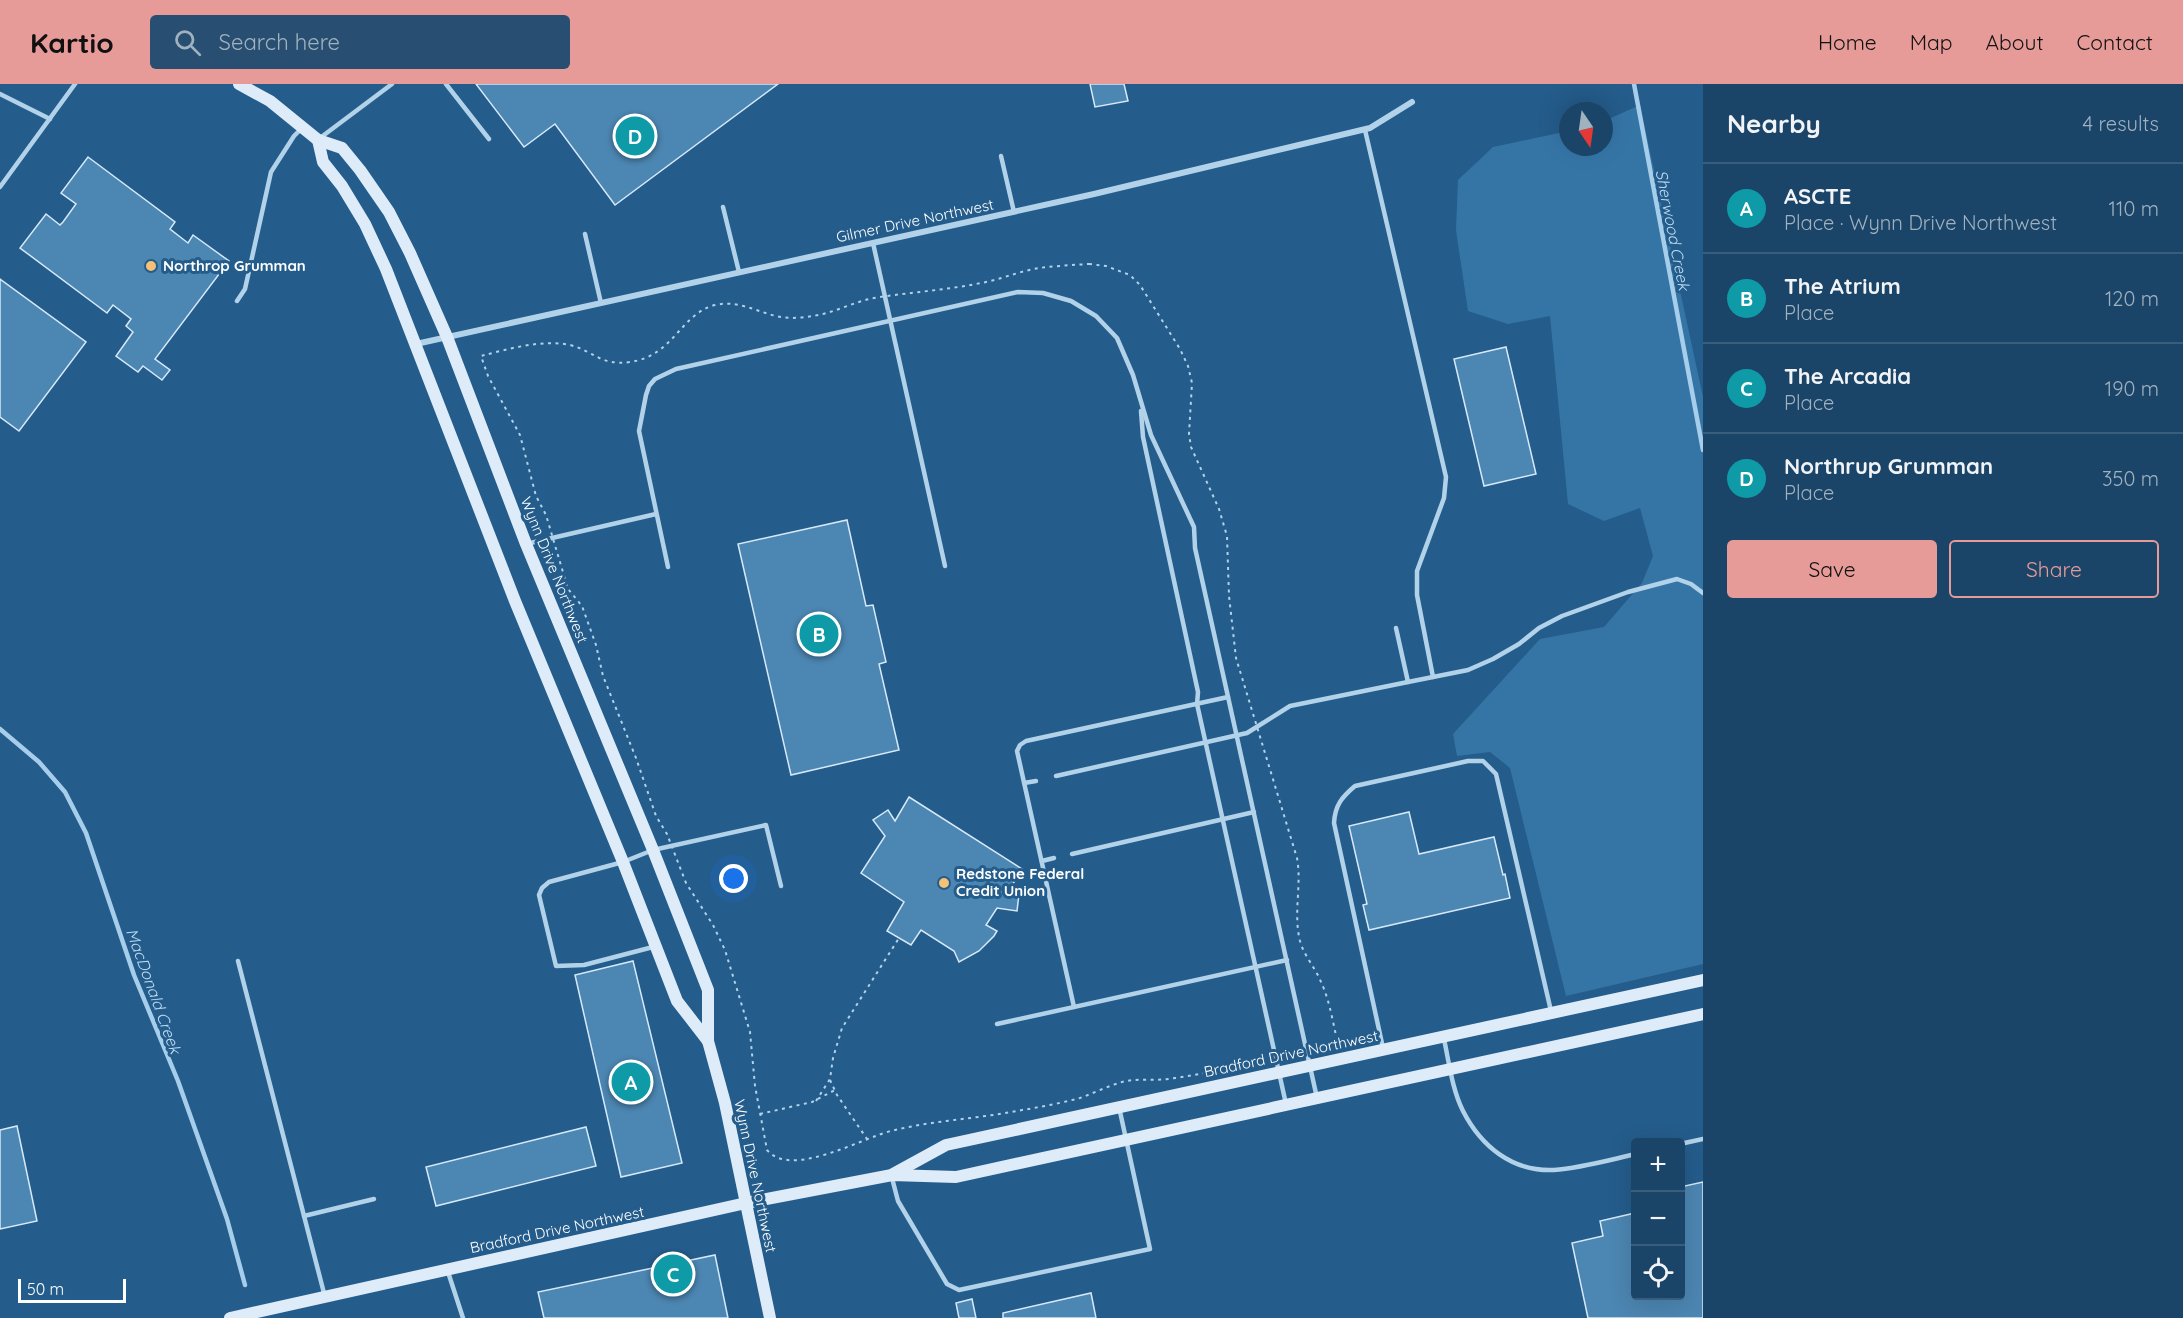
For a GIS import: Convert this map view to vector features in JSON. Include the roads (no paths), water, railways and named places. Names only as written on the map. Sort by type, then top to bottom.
[{"type":"street","name":"Wynn Drive Northwest","points":[[240,84],[270,101],[318,140],[342,148],[388,212],[410,253],[447,337],[526,544],[653,850],[708,990],[708,1041],[725,1103],[770,1318]]},
{"type":"street","name":"Gilmer Drive Northwest","points":[[416,344],[1014,212],[1365,130],[1412,102]]},
{"type":"street","name":"Wynn Drive Northwest","points":[[318,140],[323,162],[342,186],[386,269],[515,601],[623,862],[677,1001],[708,1041]]},
{"type":"street","name":"Bradford Drive Northwest","points":[[892,1175],[946,1145],[1703,980]]},
{"type":"street","name":"Bradford Drive Northwest","points":[[230,1318],[746,1203],[892,1175],[956,1177],[1703,1014]]},
{"type":"lane","points":[[0,187],[75,84]]},
{"type":"lane","points":[[318,140],[392,84]]},
{"type":"lane","points":[[446,84],[489,139]]},
{"type":"lane","points":[[0,94],[50,118]]},
{"type":"lane","points":[[237,301],[245,289],[271,172],[302,127]]},
{"type":"lane","points":[[1365,130],[1446,477],[1444,498],[1417,571],[1418,595],[1433,677]]},
{"type":"lane","points":[[1001,156],[1014,212]]},
{"type":"lane","points":[[723,207],[739,272]]},
{"type":"lane","points":[[585,234],[601,303]]},
{"type":"lane","points":[[873,243],[945,566]]},
{"type":"lane","points":[[668,567],[639,432],[646,395],[655,379],[676,369],[1018,292],[1043,293],[1071,301],[1096,316],[1118,339],[1133,375],[1151,435],[1194,527],[1195,548],[1317,1098]]},
{"type":"lane","points":[[1140,402],[1143,437],[1198,692],[1197,704],[1286,1105]]},
{"type":"lane","points":[[526,544],[656,514]]},
{"type":"lane","points":[[1056,776],[1237,736],[1256,728],[1290,706],[1468,670],[1493,659],[1519,644],[1539,628],[1562,616],[1628,592],[1677,579],[1691,584],[1703,593]]},
{"type":"lane","points":[[1396,628],[1408,682]]},
{"type":"lane","points":[[1074,1007],[1017,751],[1026,741],[1228,697]]},
{"type":"lane","points":[[1383,1049],[1334,823],[1335,809],[1343,797],[1355,786],[1456,764],[1483,761],[1496,774],[1551,1013]]},
{"type":"lane","points":[[1024,783],[1036,781]]},
{"type":"lane","points":[[1072,854],[1254,813]]},
{"type":"lane","points":[[656,946],[584,965],[556,966],[538,895],[549,882],[623,862],[653,850],[766,825],[781,886]]},
{"type":"lane","points":[[1042,861],[1054,858]]},
{"type":"lane","points":[[997,1024],[1287,960]]},
{"type":"lane","points":[[238,961],[325,1297]]},
{"type":"lane","points":[[1443,1036],[1462,1110],[1473,1127],[1496,1153],[1507,1160],[1529,1169],[1552,1170],[1575,1168],[1631,1155]]},
{"type":"lane","points":[[892,1175],[898,1201],[903,1210],[947,1284],[959,1290],[1150,1249],[1119,1107]]},
{"type":"lane","points":[[1685,1143],[1703,1139]]},
{"type":"lane","points":[[304,1216],[374,1199]]},
{"type":"lane","points":[[447,1269],[463,1318]]},
{"type":"waterway","name":"Sherwood Creek","points":[[1634,84],[1703,450]]},
{"type":"waterway","name":"MacDonald Creek","points":[[0,729],[39,762],[65,792],[86,833],[134,975],[178,1081],[227,1219],[245,1285]]},
{"type":"place","name":"Northrup Grumman","points":[[635,136]]},
{"type":"place","name":"Northrop Grumman","points":[[151,266]]},
{"type":"place","name":"The Atrium","points":[[819,634]]},
{"type":"place","name":"Redstone Federal Credit Union","points":[[944,883]]},
{"type":"place","name":"ASCTE","points":[[631,1082]]},
{"type":"place","name":"The Arcadia","points":[[673,1274]]}]
